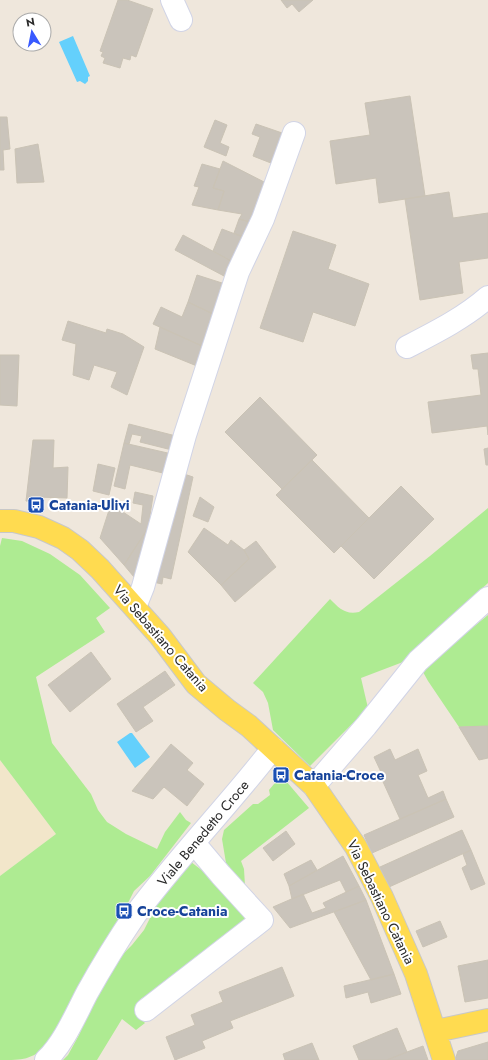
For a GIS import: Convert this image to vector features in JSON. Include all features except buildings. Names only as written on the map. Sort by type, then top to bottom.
[{"type":"main road","name":"Via Sebastiano Catania","points":[[0,521],[14,521],[39,527],[64,538],[80,550],[135,607],[160,636],[196,684],[249,726],[314,786],[356,847],[382,897],[416,974],[436,1031],[444,1060]]},
{"type":"main road","points":[[436,1031],[488,1020]]},
{"type":"street","points":[[172,0],[181,20]]},
{"type":"street","points":[[135,607],[144,588],[185,435],[238,272],[263,219],[294,133]]},
{"type":"street","points":[[407,347],[446,327],[488,297]]},
{"type":"street","points":[[314,786],[366,726],[418,662],[488,598]]},
{"type":"street","name":"Viale Benedetto Croce","points":[[46,1060],[58,1047],[105,960],[136,915],[168,874],[240,790],[272,748]]},
{"type":"street","points":[[146,1010],[262,920],[220,876],[194,843]]},
{"type":"shaded area","points":[[0,760],[56,834],[0,876]]},
{"type":"green space","points":[[488,508],[488,583],[403,662],[361,678],[368,708],[310,766],[273,730],[268,703],[263,692],[253,683],[330,599],[339,608],[346,612],[359,612]]},
{"type":"green space","points":[[2,538],[22,541],[50,554],[80,575],[110,608],[96,618],[105,632],[36,677],[52,743],[91,794],[98,810],[107,822],[126,834],[157,849],[165,832],[180,812],[186,820],[191,823],[150,876],[134,891],[118,923],[48,1045],[36,1054],[26,1058],[8,1060],[0,1060],[0,876],[56,834],[0,760],[0,546]]},
{"type":"green space","points":[[488,615],[488,726],[459,727],[423,672],[462,636]]},
{"type":"green space","points":[[280,781],[286,781],[309,808],[241,861],[244,869],[245,886],[226,863],[222,839],[224,830],[253,804],[258,804],[270,795],[269,790],[274,784]]},
{"type":"green space","points":[[191,862],[212,878],[244,913],[245,920],[151,994],[139,1000],[135,1013],[145,1023],[136,1030],[122,1019],[97,1060],[63,1060],[68,1055],[79,1035],[109,973],[122,955],[144,930],[166,891]]},
{"type":"water","points":[[73,36],[90,76],[85,84],[80,81],[77,82],[59,42]]},
{"type":"water","points":[[132,733],[150,757],[135,768],[117,742]]},
{"type":"place","name":"Catania-Ulivi","points":[[36,505]]},
{"type":"place","name":"Catania-Croce","points":[[281,775]]},
{"type":"place","name":"Croce-Catania","points":[[124,911]]}]
